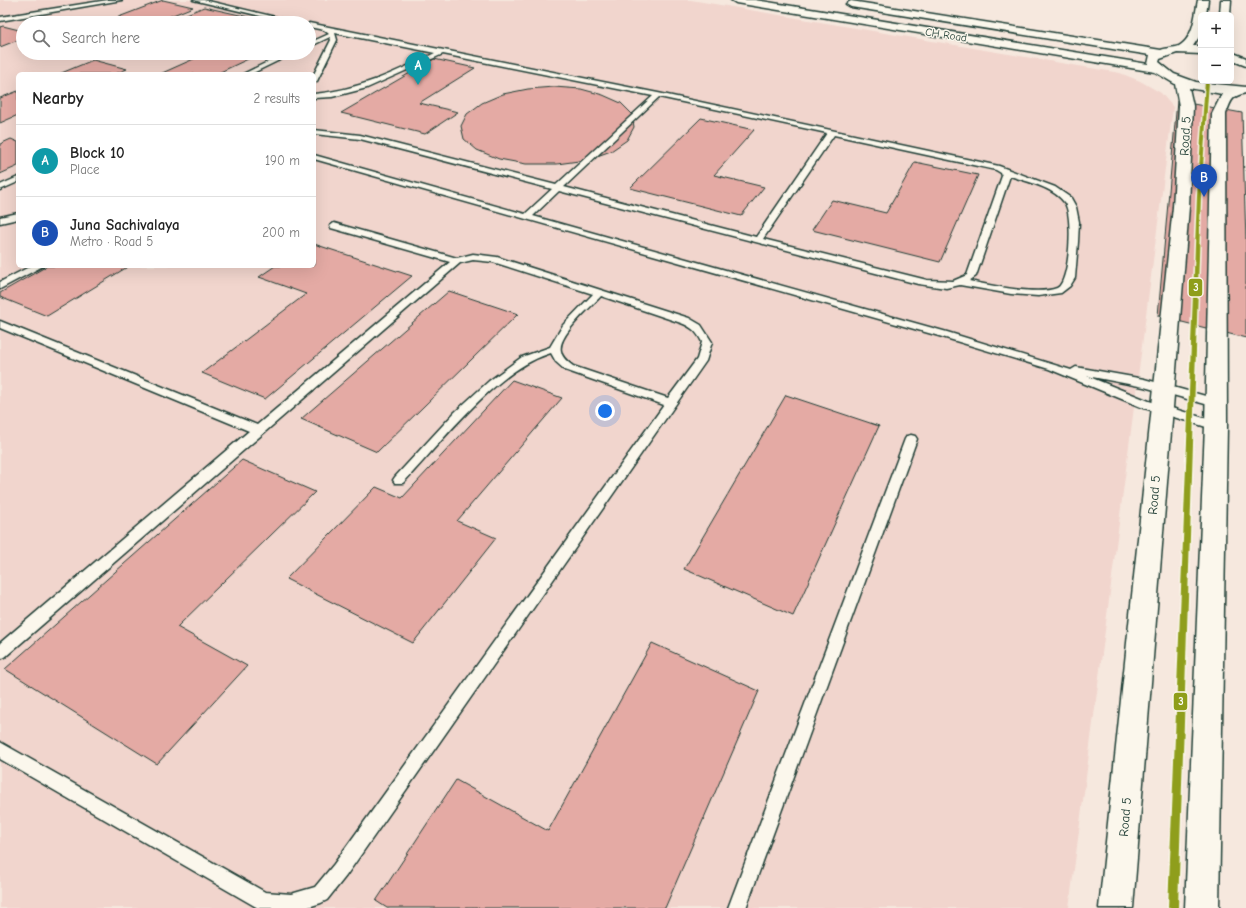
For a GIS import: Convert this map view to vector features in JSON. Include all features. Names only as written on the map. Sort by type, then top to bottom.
[{"type":"street","name":"CH Road","points":[[736,0],[1157,69],[1181,82],[1205,88],[1241,90]]},
{"type":"street","points":[[1182,49],[1190,44],[1197,35],[1203,0]]},
{"type":"street","points":[[1225,12],[1226,0]]},
{"type":"street","name":"CH Road","points":[[843,2],[1160,53],[1182,49],[1198,50]]},
{"type":"street","points":[[1157,69],[1153,63],[1154,57],[1160,53]]},
{"type":"street","points":[[1234,56],[1246,62]]},
{"type":"street","name":"Road 5","points":[[1116,908],[1181,207],[1186,106],[1181,82]]},
{"type":"street","points":[[1202,908],[1216,426],[1219,114],[1226,97],[1241,90]]},
{"type":"lane","points":[[0,19],[119,0]]},
{"type":"lane","points":[[196,0],[267,16]]},
{"type":"lane","points":[[0,22],[16,16]]},
{"type":"lane","points":[[316,27],[658,95],[999,168],[1005,172],[1052,189],[1062,195],[1072,206],[1074,217],[1070,278],[1066,287],[1058,291],[1046,293],[1024,292],[963,283],[949,285],[934,284],[360,137],[316,132]]},
{"type":"lane","points":[[316,40],[330,31]]},
{"type":"lane","points":[[316,77],[334,40],[330,31]]},
{"type":"lane","points":[[316,96],[329,96],[354,91],[388,79],[444,52]]},
{"type":"lane","points":[[250,72],[276,60]]},
{"type":"lane","points":[[527,217],[658,95]]},
{"type":"lane","points":[[758,240],[832,132]]},
{"type":"lane","points":[[316,158],[943,334],[1163,398],[1216,403]]},
{"type":"lane","points":[[963,283],[972,276],[1006,176],[1005,172]]},
{"type":"lane","points":[[0,188],[16,180]]},
{"type":"lane","points":[[0,220],[16,216]]},
{"type":"lane","points":[[334,226],[457,261]]},
{"type":"lane","points":[[0,652],[457,261],[473,257],[494,259],[673,316],[690,322],[701,330],[707,342],[702,359],[340,870],[321,894],[295,906],[263,901],[0,750]]},
{"type":"lane","points":[[0,286],[34,268]]},
{"type":"lane","points":[[600,293],[559,338],[555,349],[558,359],[569,368],[670,403]]},
{"type":"lane","points":[[0,324],[258,430]]},
{"type":"lane","points":[[400,480],[473,403],[502,376],[526,359],[555,349]]},
{"type":"lane","points":[[1053,367],[1145,404],[1163,398],[1216,426]]},
{"type":"lane","points":[[736,908],[911,440]]},
{"type":"shaded area","points":[[0,0],[691,0],[1120,73],[1140,81],[1161,93],[1173,107],[1069,908],[0,908]]},
{"type":"building","points":[[163,0],[193,7],[170,16],[121,16]]},
{"type":"building","points":[[204,7],[244,16],[182,16]]},
{"type":"building","points":[[3,26],[16,29],[16,41],[0,47],[0,27]]},
{"type":"building","points":[[434,59],[475,68],[419,103],[458,112],[425,134],[341,113]]},
{"type":"building","points":[[93,60],[127,69],[120,72],[64,72]]},
{"type":"building","points":[[191,60],[246,60],[220,72],[164,72]]},
{"type":"building","points":[[554,87],[581,89],[603,95],[621,103],[632,114],[634,127],[627,140],[611,151],[586,160],[557,164],[526,164],[499,159],[477,150],[464,139],[461,126],[467,114],[482,103],[503,94],[528,89]]},
{"type":"building","points":[[16,92],[16,116],[0,123],[0,98]]},
{"type":"building","points":[[1177,101],[1242,113],[1246,242],[1246,338],[1158,316]]},
{"type":"building","points":[[701,118],[754,130],[714,175],[764,187],[741,216],[630,188]]},
{"type":"building","points":[[11,139],[16,141],[16,167],[0,174],[0,144]]},
{"type":"building","points":[[915,162],[978,175],[940,262],[812,230],[832,200],[886,213]]},
{"type":"building","points":[[316,245],[412,276],[265,399],[202,373],[306,294],[259,277],[272,268],[316,268]]},
{"type":"building","points":[[44,268],[126,268],[47,316],[0,297],[0,293]]},
{"type":"building","points":[[449,291],[518,314],[377,452],[301,419]]},
{"type":"building","points":[[512,380],[562,398],[457,521],[496,538],[413,643],[286,579],[376,487],[402,498]]},
{"type":"building","points":[[786,395],[879,426],[793,616],[684,569]]},
{"type":"building","points":[[242,460],[315,492],[177,627],[247,666],[157,764],[5,669]]},
{"type":"building","points":[[652,643],[759,691],[665,908],[387,908],[376,901],[456,780],[548,831]]},
{"type":"transit line","name":"3","points":[[1173,908],[1199,196],[1207,84]]},
{"type":"place","name":"Block 10","points":[[418,85]]},
{"type":"place","name":"Juna Sachivalaya","points":[[1204,197]]}]
